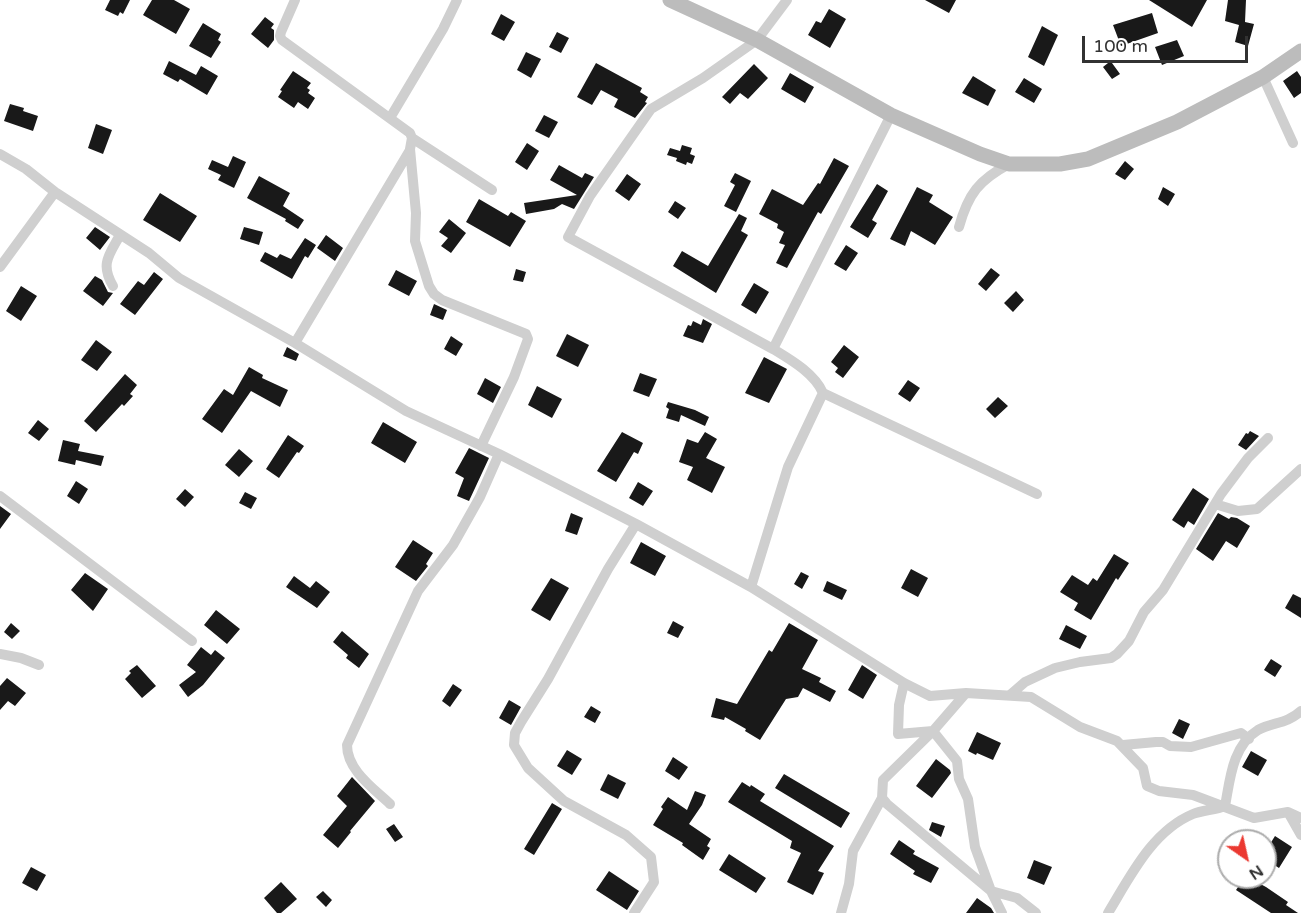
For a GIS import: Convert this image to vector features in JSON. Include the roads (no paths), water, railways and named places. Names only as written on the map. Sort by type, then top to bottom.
[{"type":"main road","points":[[670,0],[757,40],[891,115],[1009,164],[1060,164],[1088,159],[1155,132],[1263,77],[1301,51]]},
{"type":"street","points":[[295,0],[281,32],[282,40],[410,133],[416,241],[429,286],[434,294],[442,300],[522,330],[526,334],[528,339],[514,376],[481,446]]},
{"type":"street","points":[[390,118],[443,29],[457,0]]},
{"type":"street","points":[[787,0],[757,40],[703,78],[651,110],[590,196],[568,236],[772,349],[813,377],[823,393],[1037,494]]},
{"type":"street","points":[[1263,77],[1293,143]]},
{"type":"street","points":[[772,349],[891,115]]},
{"type":"street","points":[[411,144],[492,190]]},
{"type":"street","points":[[295,343],[411,144]]},
{"type":"street","points":[[0,154],[26,169],[54,192],[149,253],[179,278],[295,343],[406,411],[499,454],[636,524],[751,587],[904,683],[930,696],[966,693],[1031,698],[1080,727],[1118,741],[1143,768],[1147,786],[1159,791],[1193,795],[1254,818],[1288,812],[1301,818]]},
{"type":"street","points":[[959,227],[968,199],[997,170],[1009,164]]},
{"type":"street","points":[[0,267],[4,254],[54,192]]},
{"type":"street","points":[[113,286],[106,274],[107,259],[120,235]]},
{"type":"street","points":[[751,587],[788,467],[823,393]]},
{"type":"street","points":[[1010,695],[1025,682],[1055,669],[1080,662],[1111,658],[1117,654],[1128,641],[1144,612],[1163,590],[1215,504],[1248,458],[1268,438]]},
{"type":"street","points":[[390,804],[350,762],[347,745],[418,591],[453,545],[480,497],[499,454]]},
{"type":"street","points":[[1215,504],[1238,511],[1257,509],[1301,469]]},
{"type":"street","points":[[0,496],[192,641]]},
{"type":"street","points":[[634,913],[654,882],[651,857],[626,835],[564,801],[528,768],[514,745],[515,733],[521,722],[636,524]]},
{"type":"street","points":[[0,654],[21,658],[39,665]]},
{"type":"street","points":[[904,683],[899,705],[898,734],[933,731]]},
{"type":"street","points":[[841,913],[849,884],[853,851],[882,798],[883,780],[933,731],[966,693]]},
{"type":"street","points":[[1225,806],[1233,765],[1241,746],[1258,730],[1283,722],[1301,711]]},
{"type":"street","points":[[933,731],[957,761],[959,779],[968,799],[975,847],[991,891],[1002,913]]},
{"type":"street","points":[[1123,745],[1163,742],[1170,746],[1191,747],[1241,733],[1249,739]]},
{"type":"street","points":[[882,798],[991,891],[1017,898],[1036,913]]},
{"type":"street","points":[[1108,913],[1141,859],[1169,830],[1195,813],[1225,806]]},
{"type":"street","points":[[1288,812],[1301,835]]}]
